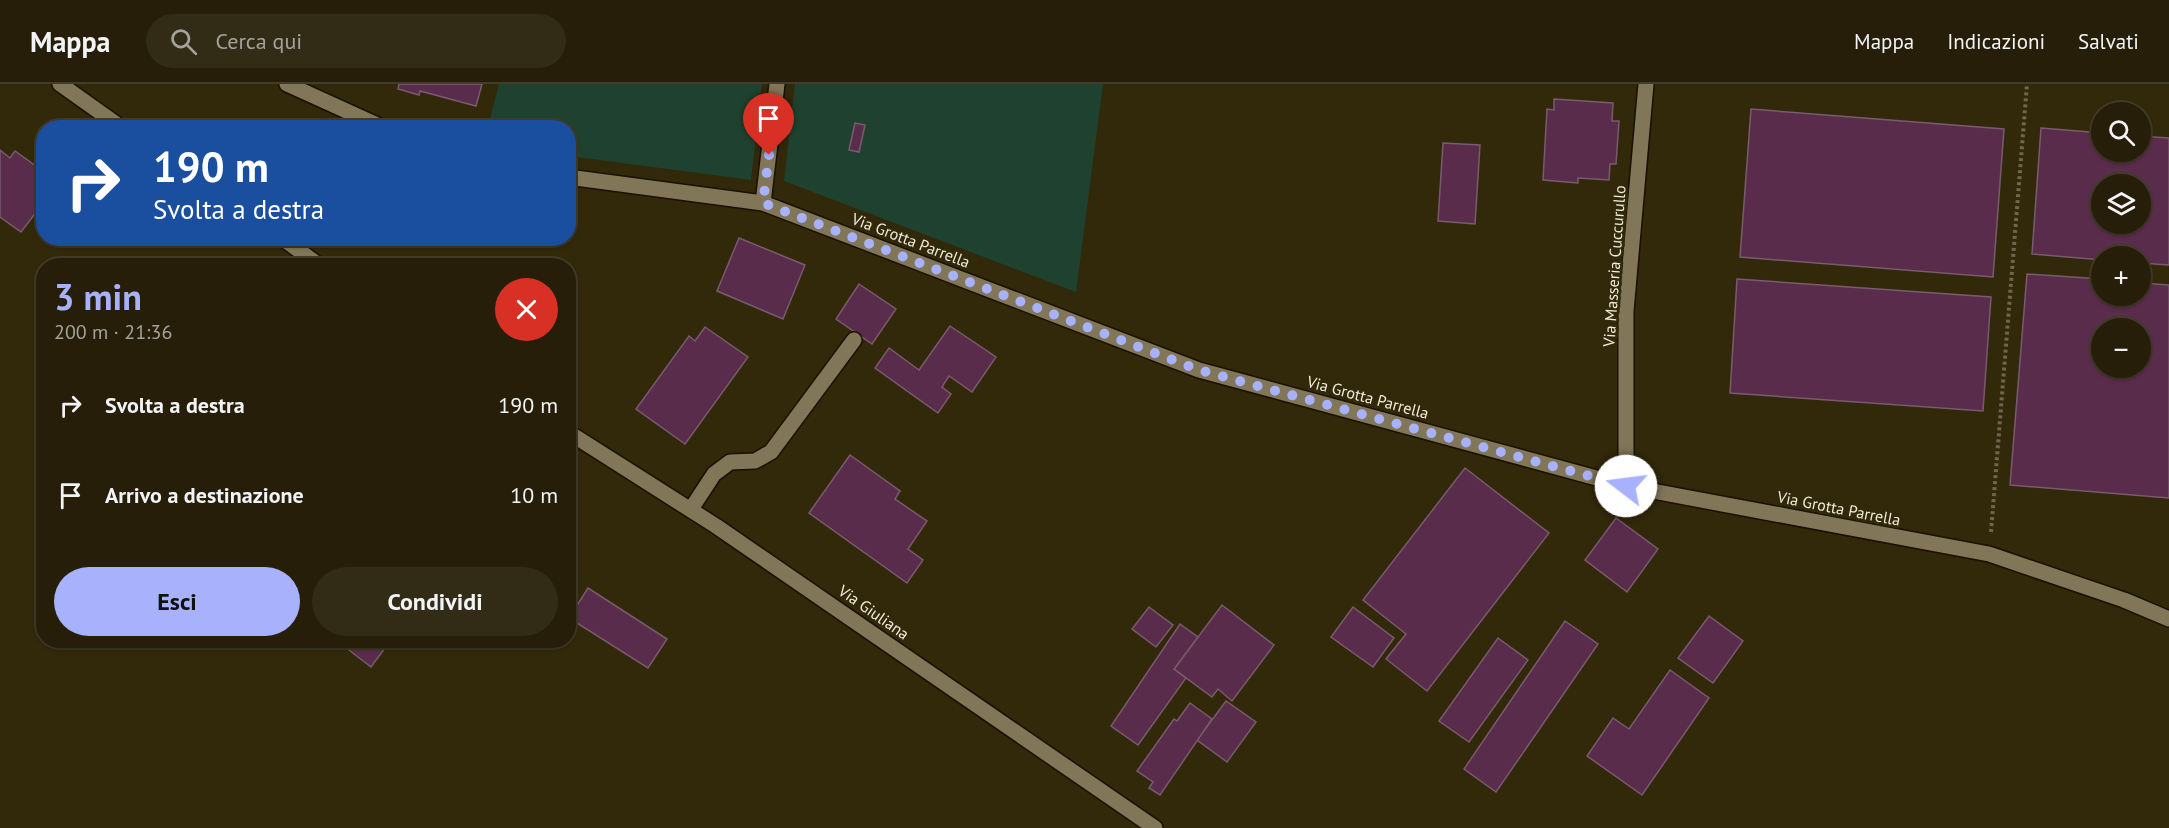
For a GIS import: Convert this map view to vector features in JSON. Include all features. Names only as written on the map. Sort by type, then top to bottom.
[{"type":"street","points":[[60,84],[111,120]]},
{"type":"street","points":[[287,84],[366,120]]},
{"type":"street","points":[[763,203],[777,84]]},
{"type":"street","name":"Via Masseria Cuccurullo","points":[[1626,486],[1626,311],[1646,84]]},
{"type":"street","name":"Via Grotta Parrella","points":[[576,178],[763,203],[1199,370],[1626,486],[1989,554],[2124,600],[2169,619]]},
{"type":"street","points":[[293,246],[309,258]]},
{"type":"street","points":[[690,509],[714,474],[730,462],[755,461],[771,452],[854,340]]},
{"type":"street","name":"Via Giuliana","points":[[576,437],[690,509],[1155,828]]},
{"type":"path","points":[[1989,554],[2027,84]]},
{"type":"green space","points":[[499,84],[762,84],[751,180],[576,157],[576,120],[490,120]]},
{"type":"green space","points":[[795,84],[1103,84],[1076,292],[784,181]]},
{"type":"building","points":[[399,84],[482,84],[476,106],[420,91],[419,95],[398,89]]},
{"type":"building","points":[[1554,99],[1613,103],[1612,121],[1619,121],[1616,164],[1610,164],[1609,180],[1578,178],[1578,183],[1543,180],[1547,109],[1554,110]]},
{"type":"building","points":[[1751,109],[2004,129],[1993,277],[1740,257]]},
{"type":"building","points":[[855,123],[865,125],[859,152],[849,150]]},
{"type":"building","points":[[2041,128],[2091,132],[2091,162],[2151,162],[2151,137],[2169,138],[2169,265],[2151,264],[2151,246],[2091,246],[2091,259],[2032,254]]},
{"type":"building","points":[[1443,143],[1480,145],[1475,224],[1438,221]]},
{"type":"building","points":[[0,150],[10,158],[15,151],[36,166],[36,212],[21,232],[0,217]]},
{"type":"building","points":[[739,238],[805,265],[783,319],[717,291]]},
{"type":"building","points":[[2027,274],[2091,278],[2091,306],[2151,306],[2151,284],[2169,285],[2169,498],[2010,485]]},
{"type":"building","points":[[1737,279],[1991,297],[1983,411],[1730,393]]},
{"type":"building","points":[[859,284],[896,309],[872,344],[836,319]]},
{"type":"building","points":[[950,326],[996,357],[972,392],[949,376],[942,387],[951,394],[938,413],[875,368],[889,348],[919,370]]},
{"type":"building","points":[[705,327],[748,357],[685,444],[636,409],[689,336],[695,341]]},
{"type":"building","points":[[850,455],[900,491],[895,499],[927,521],[908,549],[923,560],[907,583],[809,513]]},
{"type":"building","points":[[1465,468],[1549,533],[1427,691],[1386,659],[1406,634],[1363,600]]},
{"type":"building","points":[[1616,518],[1658,549],[1627,592],[1585,560]]},
{"type":"building","points":[[588,588],[667,639],[648,668],[576,622],[576,607]]},
{"type":"building","points":[[1222,605],[1274,645],[1232,701],[1218,689],[1212,697],[1174,669]]},
{"type":"building","points":[[1149,607],[1173,625],[1156,647],[1132,629]]},
{"type":"building","points":[[1353,607],[1394,638],[1373,667],[1331,637]]},
{"type":"building","points":[[1709,616],[1743,641],[1713,683],[1678,658]]},
{"type":"building","points":[[1565,621],[1598,644],[1496,792],[1464,769]]},
{"type":"building","points":[[1180,624],[1198,637],[1174,669],[1186,678],[1138,745],[1111,726]]},
{"type":"building","points":[[1498,638],[1528,660],[1469,742],[1439,721]]},
{"type":"building","points":[[346,648],[385,648],[371,667]]},
{"type":"building","points":[[1670,670],[1709,698],[1642,795],[1587,756],[1613,718],[1629,729]]},
{"type":"building","points":[[1226,701],[1256,722],[1227,762],[1197,740]]},
{"type":"building","points":[[1190,703],[1212,719],[1160,795],[1149,788],[1153,782],[1137,771],[1174,719],[1177,721]]},
{"type":"route","points":[[769,155],[763,203],[1199,370],[1626,486]]}]
